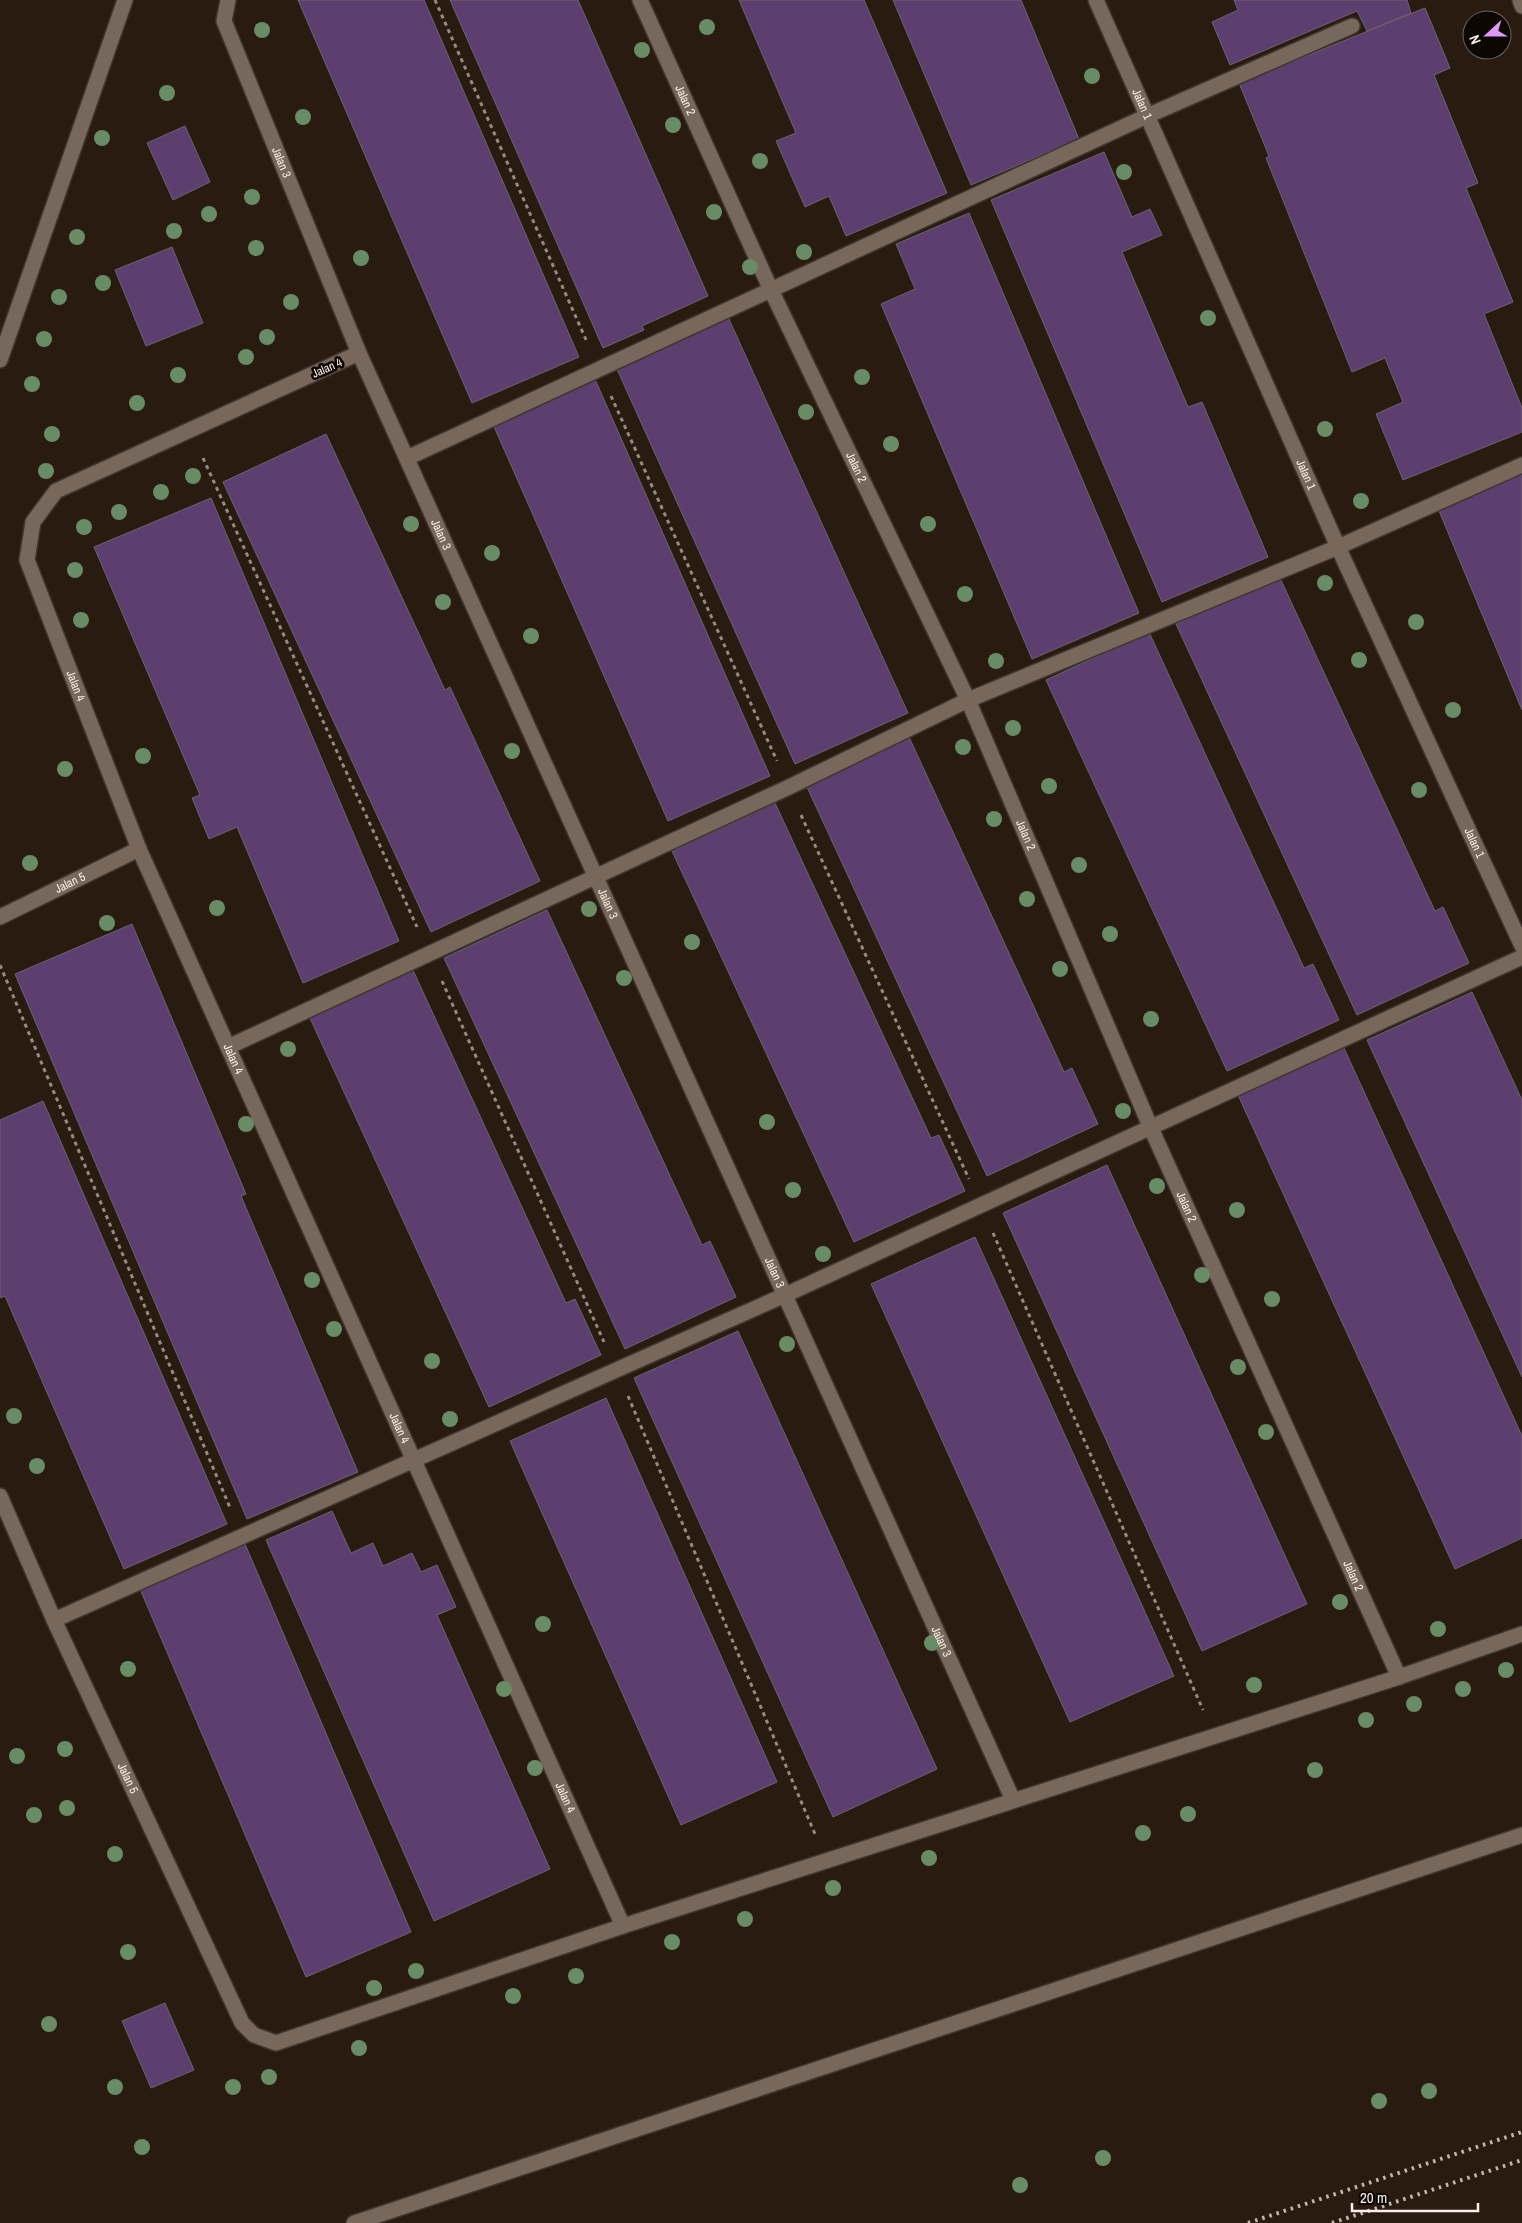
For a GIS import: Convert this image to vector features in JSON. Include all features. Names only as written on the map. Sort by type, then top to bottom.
[{"type":"street","points":[[0,360],[125,0]]},
{"type":"street","name":"Jalan 3","points":[[228,0],[224,21],[359,353],[1013,1800]]},
{"type":"street","name":"Jalan 2","points":[[640,0],[771,290],[968,700],[1150,1126],[1399,1677]]},
{"type":"street","name":"Jalan 1","points":[[1096,0],[1338,547],[1522,946]]},
{"type":"street","points":[[1520,0],[1522,6]]},
{"type":"street","points":[[406,458],[1147,116],[1352,26]]},
{"type":"street","name":"Jalan 4","points":[[359,353],[56,491],[33,522],[27,560],[139,849],[623,1926]]},
{"type":"street","points":[[228,1047],[595,875],[789,787],[968,700],[1338,547],[1522,465]]},
{"type":"street","name":"Jalan 5","points":[[0,917],[139,849]]},
{"type":"street","points":[[54,1620],[785,1295],[1522,957]]},
{"type":"street","name":"Jalan 5","points":[[0,1496],[54,1620],[242,2023],[254,2036],[276,2043],[623,1926]]},
{"type":"street","points":[[623,1926],[1399,1677],[1522,1634]]},
{"type":"street","points":[[354,2223],[1522,1835]]},
{"type":"path","points":[[436,0],[599,370],[981,1204],[1214,1736]]},
{"type":"path","points":[[190,430],[617,1370],[826,1860]]},
{"type":"path","points":[[0,965],[242,1537]]},
{"type":"building","points":[[298,0],[424,0],[579,357],[472,403]]},
{"type":"building","points":[[450,0],[578,0],[708,296],[642,326],[644,330],[603,348]]},
{"type":"building","points":[[739,0],[864,0],[947,193],[846,236],[829,196],[805,207],[776,141],[796,133]]},
{"type":"building","points":[[893,0],[1021,0],[1079,139],[971,185]]},
{"type":"building","points":[[1234,0],[1407,0],[1411,13],[1367,31],[1357,11],[1230,65],[1212,22],[1238,10]]},
{"type":"building","points":[[1425,8],[1450,68],[1434,75],[1478,183],[1466,188],[1513,302],[1484,314],[1522,408],[1522,432],[1403,480],[1376,414],[1403,402],[1385,358],[1352,372],[1266,158],[1269,156],[1239,83]]},
{"type":"building","points":[[185,126],[210,182],[173,200],[147,143]]},
{"type":"building","points":[[1104,152],[1132,217],[1150,209],[1162,235],[1122,252],[1188,407],[1202,402],[1268,557],[1162,602],[991,200]]},
{"type":"building","points":[[969,213],[1139,613],[1032,659],[881,304],[915,289],[896,244]]},
{"type":"building","points":[[172,247],[203,323],[146,346],[115,270]]},
{"type":"building","points":[[728,317],[908,713],[795,764],[616,367]]},
{"type":"building","points":[[594,377],[770,776],[668,821],[492,422]]},
{"type":"building","points":[[326,434],[445,690],[450,687],[540,881],[431,932],[223,482]]},
{"type":"building","points":[[1522,471],[1522,710],[1437,506]]},
{"type":"building","points":[[211,498],[399,941],[303,983],[237,827],[209,839],[192,798],[200,795],[94,547]]},
{"type":"building","points":[[1279,576],[1435,911],[1443,907],[1469,963],[1357,1015],[1176,624]]},
{"type":"building","points":[[1149,632],[1304,968],[1313,964],[1339,1020],[1227,1071],[1046,680]]},
{"type":"building","points":[[909,737],[1064,1072],[1072,1068],[1098,1124],[987,1176],[806,785]]},
{"type":"building","points":[[775,803],[931,1138],[939,1135],[965,1191],[854,1242],[672,851]]},
{"type":"building","points":[[547,910],[702,1245],[710,1241],[736,1297],[625,1349],[444,958]]},
{"type":"building","points":[[132,924],[246,1194],[241,1196],[358,1472],[247,1519],[15,974]]},
{"type":"building","points":[[412,968],[566,1303],[575,1299],[601,1355],[489,1407],[309,1016]]},
{"type":"building","points":[[1472,992],[1522,1100],[1522,1377],[1367,1040]]},
{"type":"building","points":[[1343,1046],[1522,1436],[1522,1538],[1455,1569],[1238,1095]]},
{"type":"building","points":[[43,1101],[227,1524],[124,1569],[5,1296],[0,1298],[0,1120]]},
{"type":"building","points":[[1107,1165],[1307,1604],[1202,1651],[1003,1213]]},
{"type":"building","points":[[975,1237],[1174,1676],[1070,1722],[871,1284]]},
{"type":"building","points":[[738,1331],[937,1769],[833,1817],[634,1378]]},
{"type":"building","points":[[606,1398],[777,1782],[681,1825],[510,1441]]},
{"type":"building","points":[[332,1511],[351,1553],[373,1543],[383,1566],[412,1553],[421,1572],[437,1565],[456,1607],[437,1615],[550,1869],[434,1921],[266,1540]]},
{"type":"building","points":[[245,1544],[411,1932],[306,1977],[140,1589]]},
{"type":"building","points":[[165,2003],[194,2070],[151,2088],[122,2021]]},
{"type":"railway","points":[[1248,2223],[1522,2132]]},
{"type":"railway","points":[[1332,2223],[1522,2160]]}]
